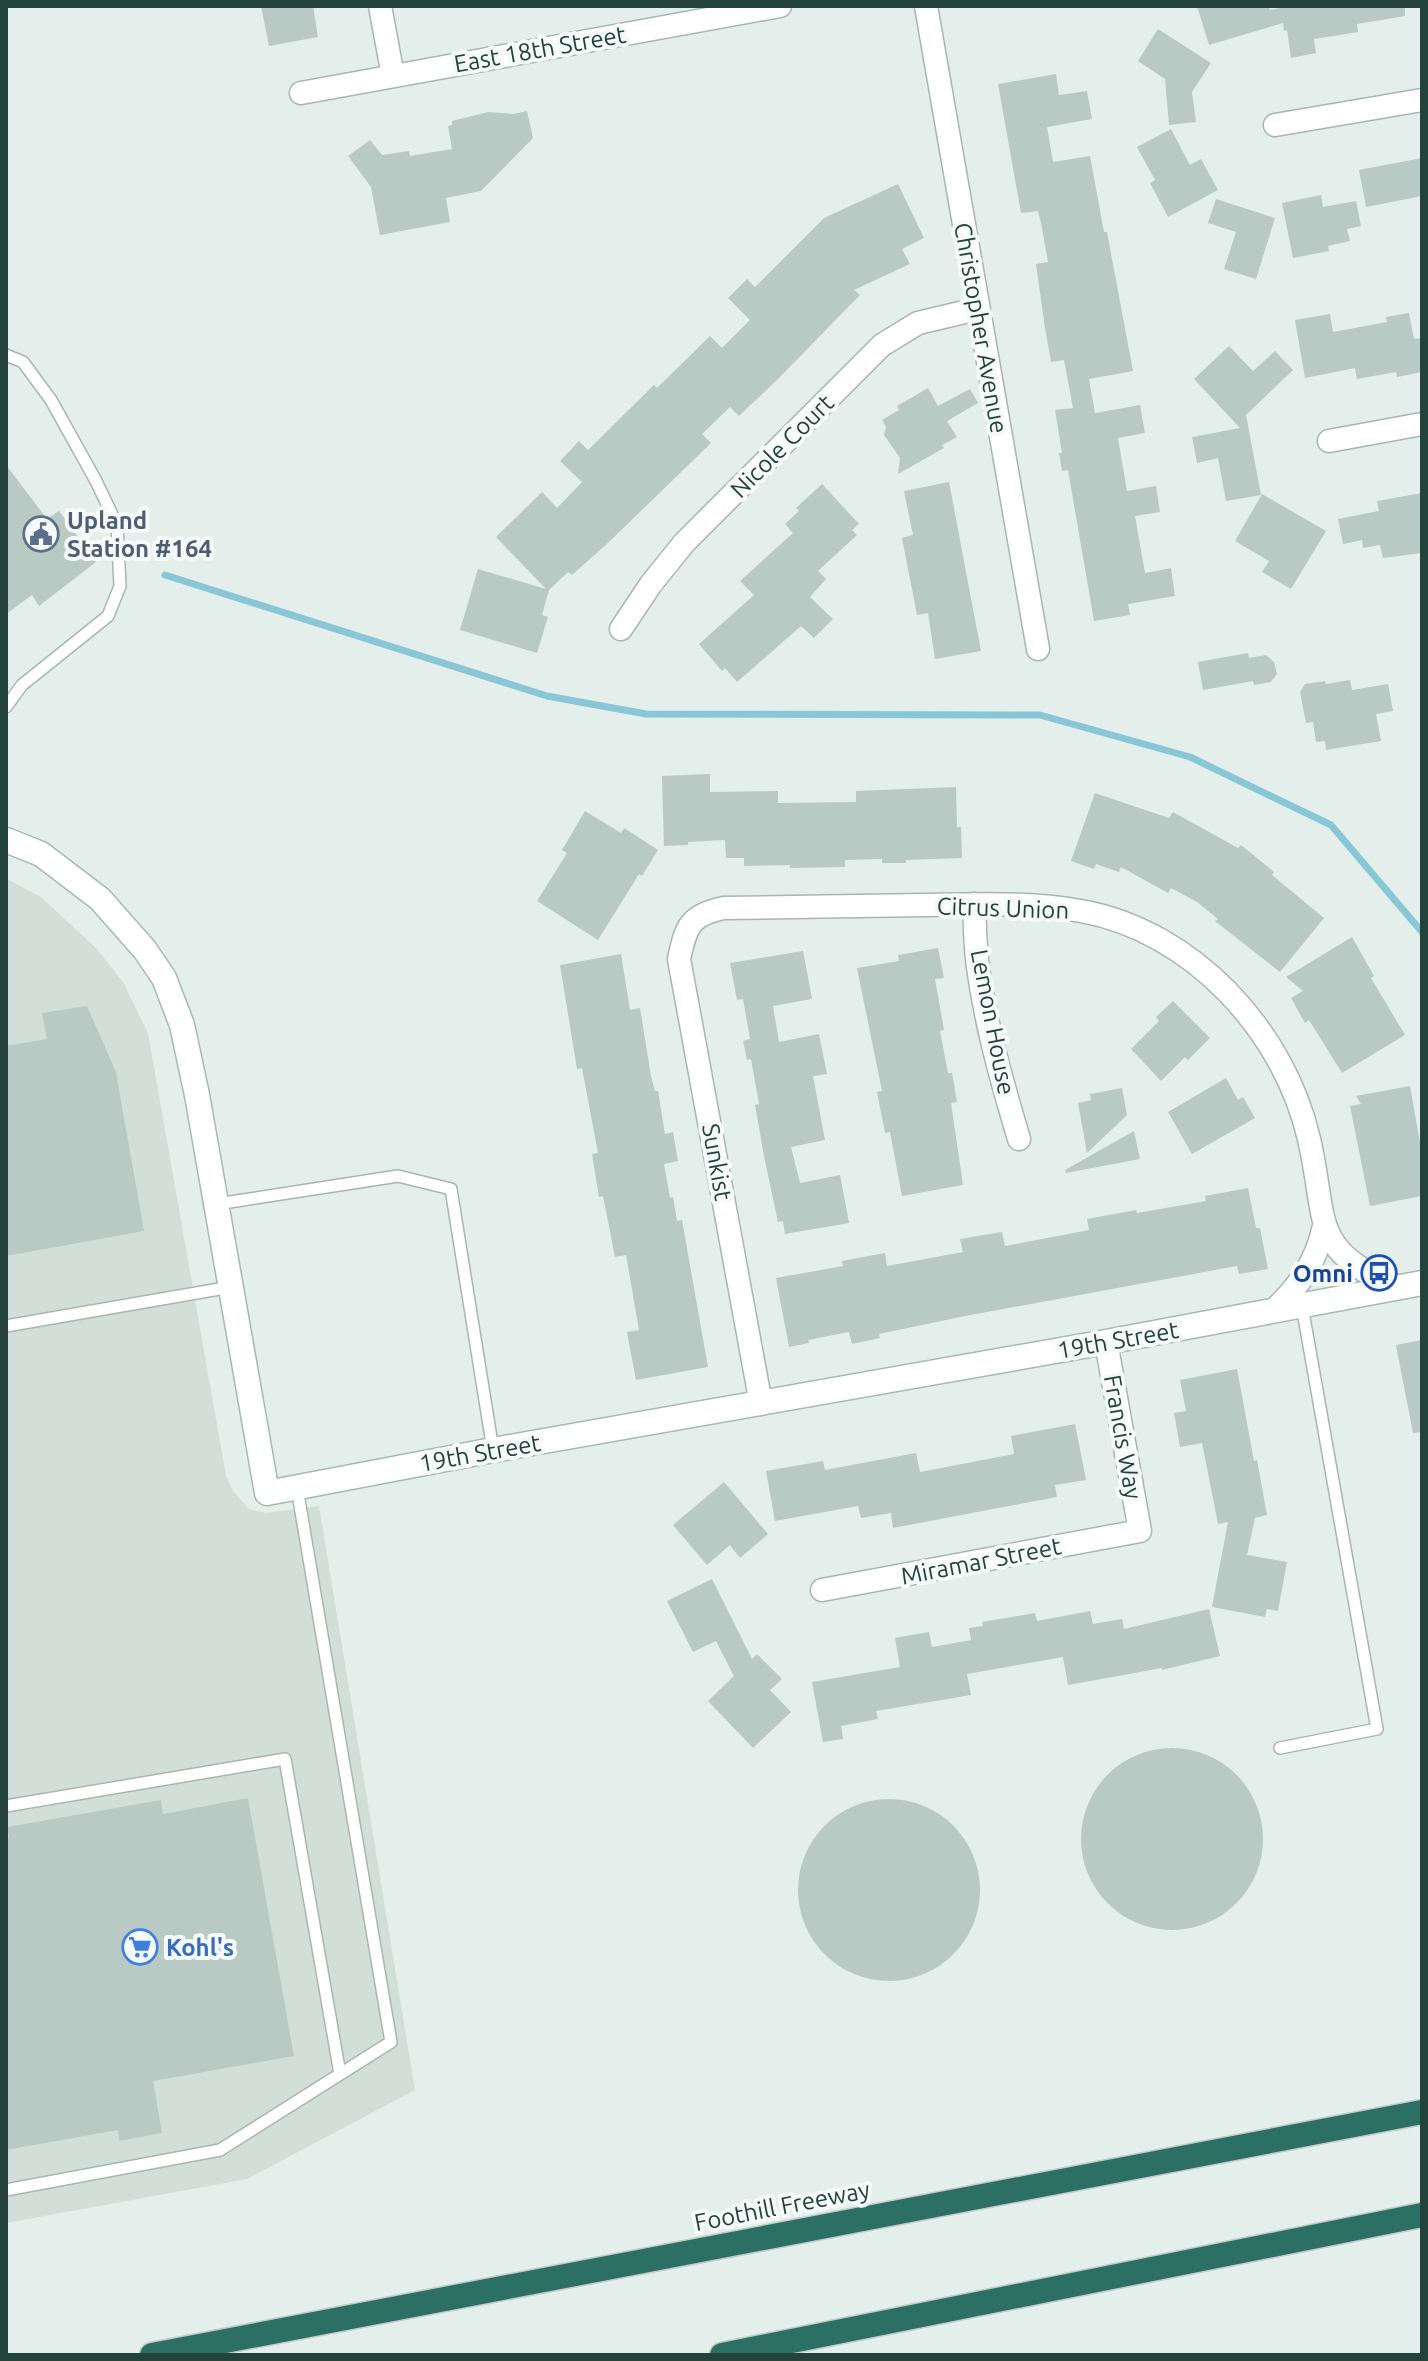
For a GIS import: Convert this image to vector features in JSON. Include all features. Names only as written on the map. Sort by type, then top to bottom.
[{"type":"highway","name":"Foothill Freeway","points":[[152,2355],[1422,2112]]},
{"type":"highway","points":[[722,2355],[1422,2215]]},
{"type":"main road","name":"19th Street","points":[[6,840],[41,854],[100,899],[145,950],[164,978],[182,1025],[217,1204],[267,1493],[1422,1283]]},
{"type":"street","points":[[380,6],[393,76]]},
{"type":"street","name":"East 18th Street","points":[[301,93],[711,12],[780,6]]},
{"type":"street","name":"Christopher Avenue","points":[[926,6],[1038,649]]},
{"type":"street","points":[[1275,125],[1422,100]]},
{"type":"street","name":"Nicole Court","points":[[621,629],[684,543],[882,345],[918,323],[977,309]]},
{"type":"street","points":[[1329,441],[1422,424]]},
{"type":"street","name":"Lemon House","points":[[974,904],[977,965],[985,1009],[1019,1139]]},
{"type":"street","name":"Citrus Union","points":[[692,922],[704,912],[724,908],[1022,904],[1084,911],[1130,926],[1173,947],[1209,974],[1241,1007],[1264,1035],[1286,1071],[1301,1107],[1324,1226],[1331,1241],[1351,1263],[1368,1275],[1398,1287]]},
{"type":"street","name":"Sunkist","points":[[692,922],[683,938],[679,959],[761,1404]]},
{"type":"street","name":"Citrus Union","points":[[1274,1310],[1294,1291],[1307,1272],[1324,1226]]},
{"type":"street","name":"Francis Way","points":[[1106,1342],[1140,1531]]},
{"type":"street","name":"Miramar Street","points":[[822,1590],[1140,1531]]},
{"type":"lane","points":[[6,355],[23,362],[51,400],[96,481],[117,525],[120,586],[108,616],[41,668],[7,702]]},
{"type":"lane","points":[[217,1204],[398,1176],[451,1189],[493,1450]]},
{"type":"lane","points":[[6,1326],[232,1287]]},
{"type":"lane","points":[[1280,1748],[1377,1729],[1302,1305]]},
{"type":"lane","points":[[6,2190],[220,2150],[391,2042],[296,1487]]},
{"type":"lane","points":[[6,1806],[285,1759],[340,2074]]},
{"type":"shaded area","points":[[6,878],[42,898],[96,948],[123,982],[148,1033],[226,1476],[233,1491],[249,1509],[266,1513],[319,1506],[415,2090],[247,2179],[6,2223]]},
{"type":"building","points":[[261,6],[313,6],[318,37],[269,46]]},
{"type":"building","points":[[1197,6],[1268,6],[1270,10],[1291,6],[1405,6],[1405,16],[1357,24],[1358,32],[1314,39],[1316,53],[1291,58],[1283,23],[1209,45]]},
{"type":"building","points":[[1158,29],[1211,63],[1192,92],[1196,122],[1169,125],[1165,79],[1138,61]]},
{"type":"building","points":[[1056,74],[1059,95],[1087,91],[1092,119],[1047,127],[1053,162],[1090,156],[1133,371],[1089,379],[1095,413],[1140,405],[1145,433],[1118,438],[1127,491],[1156,486],[1160,512],[1135,516],[1145,573],[1171,568],[1175,596],[1128,604],[1130,615],[1094,621],[1068,470],[1062,471],[1059,453],[1062,453],[1055,410],[1073,408],[1064,360],[1051,362],[1045,328],[1036,264],[1048,262],[1038,211],[1021,213],[998,84]]},
{"type":"building","points":[[527,111],[533,138],[481,191],[446,198],[450,222],[380,235],[371,187],[348,156],[370,140],[382,155],[409,151],[410,156],[452,149],[448,126],[452,125],[452,121],[488,112],[513,114]]},
{"type":"building","points":[[1171,129],[1190,165],[1201,159],[1218,190],[1168,217],[1150,183],[1155,180],[1137,147]]},
{"type":"building","points":[[1422,158],[1422,196],[1366,207],[1359,170]]},
{"type":"building","points":[[898,184],[924,238],[902,249],[910,264],[854,290],[860,295],[777,380],[739,416],[730,407],[702,434],[711,443],[609,542],[572,575],[568,572],[549,590],[542,615],[548,617],[537,653],[460,630],[478,569],[546,589],[496,537],[542,492],[557,508],[582,482],[560,461],[579,441],[588,450],[654,385],[657,388],[710,336],[722,348],[750,320],[728,298],[747,279],[755,287],[824,218]]},
{"type":"building","points":[[1321,195],[1323,207],[1356,201],[1361,226],[1347,229],[1350,241],[1328,246],[1329,251],[1293,258],[1282,203]]},
{"type":"building","points":[[1216,199],[1275,218],[1256,279],[1224,269],[1236,232],[1208,223]]},
{"type":"building","points":[[1409,313],[1414,339],[1422,338],[1422,372],[1397,377],[1396,372],[1357,379],[1355,368],[1305,378],[1295,320],[1330,314],[1333,332],[1387,322],[1386,317]]},
{"type":"building","points":[[1229,346],[1253,371],[1275,351],[1293,370],[1246,415],[1261,495],[1226,501],[1218,458],[1197,463],[1192,437],[1240,428],[1194,379]]},
{"type":"building","points":[[928,388],[938,406],[970,389],[978,403],[947,421],[957,437],[942,445],[944,448],[898,474],[900,458],[884,435],[886,427],[882,420],[899,410],[897,406]]},
{"type":"building","name":"Upland Station #164","points":[[6,465],[47,519],[59,511],[96,562],[39,606],[32,595],[6,614]]},
{"type":"building","points":[[949,482],[981,651],[935,659],[928,613],[917,615],[902,538],[913,535],[904,491]]},
{"type":"building","points":[[822,484],[859,524],[852,530],[857,535],[818,571],[826,579],[810,597],[833,619],[814,638],[801,626],[737,682],[725,668],[722,671],[699,644],[754,595],[740,581],[793,533],[785,524],[799,511],[796,508]]},
{"type":"building","points":[[1422,493],[1422,553],[1383,558],[1380,545],[1363,548],[1362,540],[1343,544],[1338,519],[1379,511],[1377,501]]},
{"type":"building","points":[[1262,494],[1326,531],[1291,589],[1262,572],[1269,561],[1235,541]]},
{"type":"building","points":[[1248,653],[1249,658],[1266,655],[1274,662],[1277,674],[1271,682],[1254,685],[1253,681],[1203,690],[1198,662]]},
{"type":"building","points":[[1350,680],[1352,690],[1388,684],[1393,711],[1376,714],[1381,741],[1326,750],[1325,741],[1316,742],[1313,722],[1306,723],[1300,692],[1305,684]]},
{"type":"building","points":[[710,774],[710,792],[778,791],[778,803],[856,802],[856,791],[956,787],[962,858],[906,860],[906,863],[882,863],[882,859],[845,860],[845,867],[790,868],[790,865],[744,866],[744,858],[726,858],[725,840],[664,846],[662,776]]},
{"type":"building","points":[[1095,793],[1169,818],[1173,812],[1238,848],[1241,845],[1324,918],[1280,972],[1215,921],[1218,919],[1197,902],[1171,888],[1168,893],[1121,867],[1119,872],[1096,864],[1094,869],[1071,861]]},
{"type":"building","points":[[585,811],[621,833],[624,828],[658,850],[642,876],[639,874],[598,940],[537,901],[567,853],[562,850]]},
{"type":"building","points":[[1352,937],[1374,976],[1371,978],[1405,1035],[1342,1073],[1309,1020],[1305,1023],[1291,998],[1303,991],[1286,977]]},
{"type":"building","points":[[938,948],[944,978],[935,979],[944,1030],[940,1031],[957,1102],[951,1103],[963,1185],[902,1196],[890,1132],[885,1133],[877,1092],[882,1091],[857,968],[899,961],[898,955]]},
{"type":"building","points":[[803,951],[812,999],[773,1006],[779,1042],[819,1034],[827,1074],[813,1076],[825,1140],[791,1147],[800,1183],[840,1175],[849,1223],[785,1234],[783,1221],[778,1222],[755,1105],[759,1104],[751,1059],[747,1060],[743,1041],[750,1039],[743,999],[737,1000],[730,963]]},
{"type":"building","points":[[621,954],[630,1010],[640,1008],[651,1076],[655,1091],[658,1091],[665,1134],[673,1132],[678,1161],[664,1164],[677,1221],[682,1220],[708,1367],[636,1380],[627,1332],[639,1330],[626,1255],[615,1257],[603,1196],[599,1197],[592,1154],[598,1153],[582,1068],[577,1069],[560,965]]},
{"type":"building","points":[[1173,1001],[1210,1038],[1161,1081],[1131,1049],[1159,1021],[1156,1017]]},
{"type":"building","points":[[87,1006],[116,1072],[144,1231],[6,1256],[6,1046],[47,1039],[42,1013]]},
{"type":"building","points":[[1226,1078],[1238,1100],[1243,1097],[1255,1118],[1192,1154],[1168,1112]]},
{"type":"building","points":[[1410,1086],[1422,1154],[1422,1196],[1370,1206],[1350,1106],[1361,1104],[1356,1096]]},
{"type":"building","points":[[1122,1088],[1127,1115],[1087,1153],[1078,1103],[1091,1100],[1090,1094]]},
{"type":"building","points":[[1134,1131],[1140,1159],[1066,1173],[1065,1170]]},
{"type":"building","points":[[1248,1188],[1268,1269],[1239,1274],[1237,1266],[965,1316],[879,1334],[880,1338],[852,1344],[849,1332],[789,1347],[776,1278],[843,1266],[842,1261],[885,1253],[887,1266],[963,1252],[960,1239],[1002,1232],[1005,1246],[1089,1230],[1087,1219],[1206,1201],[1205,1196]]},
{"type":"building","points":[[1422,1340],[1422,1432],[1413,1433],[1396,1345]]},
{"type":"building","points":[[1237,1369],[1267,1515],[1255,1518],[1247,1555],[1287,1562],[1278,1611],[1267,1609],[1265,1617],[1212,1607],[1228,1522],[1218,1524],[1202,1443],[1180,1447],[1174,1413],[1186,1411],[1180,1380]]},
{"type":"building","points":[[1075,1424],[1086,1480],[1055,1485],[1057,1497],[893,1528],[891,1513],[861,1518],[858,1506],[775,1521],[766,1471],[823,1461],[825,1470],[916,1453],[920,1472],[1014,1454],[1011,1436]]},
{"type":"building","points":[[724,1482],[768,1534],[740,1558],[730,1545],[707,1565],[673,1525]]},
{"type":"building","points":[[712,1579],[752,1659],[757,1654],[782,1679],[770,1690],[791,1712],[753,1748],[708,1701],[734,1676],[716,1641],[693,1652],[667,1601]]},
{"type":"building","points":[[1209,1609],[1220,1656],[1162,1670],[1068,1685],[1063,1657],[967,1674],[971,1695],[876,1711],[878,1719],[841,1726],[843,1739],[823,1742],[812,1682],[900,1667],[895,1638],[929,1632],[932,1647],[971,1640],[969,1628],[983,1626],[982,1622],[1035,1613],[1037,1621],[1090,1611],[1093,1624],[1122,1619],[1124,1629]]},
{"type":"building","points":[[1172,1748],[1207,1755],[1223,1763],[1236,1775],[1248,1788],[1256,1804],[1263,1839],[1256,1874],[1248,1890],[1236,1903],[1223,1915],[1207,1923],[1172,1930],[1137,1923],[1121,1915],[1108,1903],[1096,1890],[1088,1874],[1081,1839],[1088,1804],[1096,1788],[1108,1775],[1121,1763],[1137,1755]]},
{"type":"building","name":"Kohl's","points":[[248,1798],[294,2056],[153,2081],[162,2133],[119,2141],[118,2130],[6,2150],[7,1827],[161,1800],[163,1814]]},
{"type":"building","points":[[889,1799],[924,1806],[940,1814],[953,1826],[965,1839],[973,1855],[980,1890],[973,1925],[965,1941],[953,1954],[940,1966],[924,1974],[889,1981],[854,1974],[838,1966],[825,1954],[813,1941],[805,1925],[798,1890],[805,1855],[813,1839],[825,1826],[838,1814],[854,1806]]},
{"type":"waterway","points":[[165,575],[547,696],[646,714],[1040,715],[1190,757],[1331,825],[1422,932]]},
{"type":"place","name":"Upland Station #164","points":[[41,534]]},
{"type":"place","name":"Omni","points":[[1379,1273]]},
{"type":"place","name":"Kohl's","points":[[140,1947]]}]
